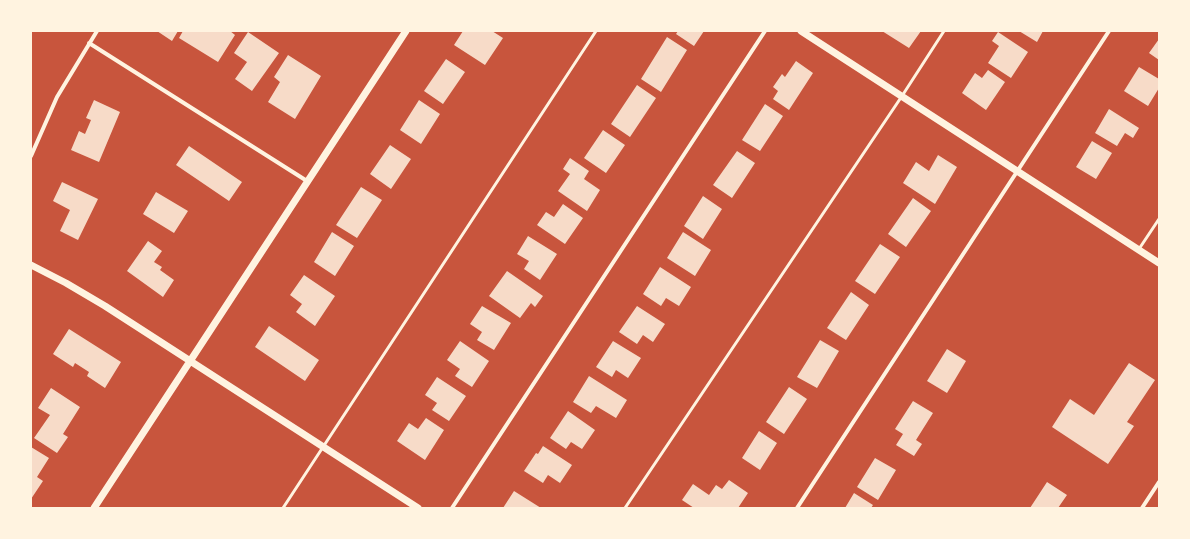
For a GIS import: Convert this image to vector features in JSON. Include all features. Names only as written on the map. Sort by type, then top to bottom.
[{"type":"street","points":[[31,156],[58,97],[97,31]]},
{"type":"street","points":[[94,508],[406,31]]},
{"type":"street","points":[[452,508],[765,31]]},
{"type":"street","points":[[801,31],[1159,263]]},
{"type":"street","points":[[797,508],[1109,31]]},
{"type":"street","points":[[89,43],[307,181]]},
{"type":"street","points":[[31,265],[66,283],[105,306],[191,360],[418,508]]},
{"type":"street","points":[[1142,508],[1159,482]]},
{"type":"lane","points":[[283,508],[596,31]]},
{"type":"lane","points":[[626,508],[944,31]]},
{"type":"lane","points":[[1139,250],[1159,219]]},
{"type":"building","points":[[157,31],[178,31],[172,41]]},
{"type":"building","points":[[183,31],[230,31],[235,35],[218,62],[179,38]]},
{"type":"building","points":[[463,31],[492,31],[503,38],[485,65],[454,45]]},
{"type":"building","points":[[678,31],[704,31],[694,46],[676,34]]},
{"type":"building","points":[[882,31],[921,31],[909,48]]},
{"type":"building","points":[[1019,31],[1043,31],[1037,42]]},
{"type":"building","points":[[248,32],[279,53],[252,91],[235,79],[247,62],[234,53]]},
{"type":"building","points":[[998,32],[1028,52],[1011,78],[988,63],[999,46],[992,41]]},
{"type":"building","points":[[667,37],[687,50],[661,92],[641,79]]},
{"type":"building","points":[[1159,39],[1159,60],[1149,53]]},
{"type":"building","points":[[288,55],[321,76],[295,119],[268,102],[280,82],[274,77]]},
{"type":"building","points":[[446,59],[465,72],[443,104],[424,91]]},
{"type":"building","points":[[796,61],[813,73],[789,110],[773,99],[778,91],[773,87],[782,74],[785,77]]},
{"type":"building","points":[[1139,67],[1159,79],[1159,88],[1148,106],[1124,91]]},
{"type":"building","points":[[988,70],[1005,82],[986,110],[962,93],[975,73],[982,78]]},
{"type":"building","points":[[637,85],[656,98],[630,137],[611,124]]},
{"type":"building","points":[[94,100],[120,112],[99,162],[71,150],[79,131],[85,134],[91,120],[86,118]]},
{"type":"building","points":[[419,100],[440,114],[421,144],[400,130]]},
{"type":"building","points":[[765,104],[783,116],[760,151],[742,140]]},
{"type":"building","points":[[1109,109],[1139,128],[1133,138],[1125,133],[1117,146],[1095,133]]},
{"type":"building","points":[[603,130],[625,145],[606,173],[584,158]]},
{"type":"building","points":[[1092,141],[1112,153],[1096,179],[1076,167]]},
{"type":"building","points":[[390,145],[411,159],[391,189],[370,174]]},
{"type":"building","points":[[189,146],[242,182],[229,201],[176,165]]},
{"type":"building","points":[[737,151],[755,163],[732,198],[713,185]]},
{"type":"building","points":[[938,155],[957,167],[935,204],[903,183],[916,162],[929,171]]},
{"type":"building","points":[[570,158],[589,171],[584,179],[600,190],[587,211],[558,191],[570,174],[563,169]]},
{"type":"building","points":[[62,182],[98,199],[78,240],[60,231],[70,210],[53,201]]},
{"type":"building","points":[[361,187],[382,200],[357,238],[336,225]]},
{"type":"building","points":[[156,192],[188,211],[174,233],[143,214]]},
{"type":"building","points":[[703,196],[722,209],[703,239],[684,226]]},
{"type":"building","points":[[913,198],[931,211],[906,247],[888,234]]},
{"type":"building","points":[[563,204],[583,218],[565,244],[537,225],[546,212],[554,217]]},
{"type":"building","points":[[332,232],[354,246],[335,276],[314,262]]},
{"type":"building","points":[[683,232],[711,250],[695,276],[667,258]]},
{"type":"building","points":[[528,236],[557,254],[540,280],[524,269],[529,261],[517,254]]},
{"type":"building","points":[[148,241],[162,251],[154,262],[162,267],[160,270],[174,280],[163,297],[127,271]]},
{"type":"building","points":[[880,244],[900,257],[875,294],[855,281]]},
{"type":"building","points":[[660,267],[691,287],[679,306],[666,298],[661,306],[643,294]]},
{"type":"building","points":[[507,271],[543,296],[535,307],[531,303],[520,318],[489,296]]},
{"type":"building","points":[[304,275],[335,296],[315,326],[296,312],[302,304],[290,295]]},
{"type":"building","points":[[851,292],[869,305],[846,340],[827,328]]},
{"type":"building","points":[[482,306],[511,323],[494,350],[477,340],[482,332],[470,324]]},
{"type":"building","points":[[637,306],[665,324],[653,342],[643,335],[637,344],[619,332]]},
{"type":"building","points":[[269,326],[319,360],[305,381],[255,347]]},
{"type":"building","points":[[69,329],[121,362],[105,388],[87,376],[89,372],[75,363],[73,367],[53,354]]},
{"type":"building","points":[[820,340],[839,351],[817,388],[797,377]]},
{"type":"building","points":[[460,341],[489,361],[472,387],[455,376],[460,369],[447,360]]},
{"type":"building","points":[[613,341],[641,358],[628,378],[616,370],[612,377],[596,367]]},
{"type":"building","points":[[947,349],[966,361],[947,393],[927,381]]},
{"type":"building","points":[[1129,363],[1155,380],[1127,422],[1134,426],[1108,464],[1052,427],[1070,399],[1094,415]]},
{"type":"building","points":[[589,376],[627,400],[616,418],[596,406],[591,413],[573,402]]},
{"type":"building","points":[[437,377],[466,396],[449,421],[432,410],[437,403],[425,395]]},
{"type":"building","points":[[789,387],[807,399],[784,434],[766,422]]},
{"type":"building","points":[[51,388],[80,407],[63,434],[68,437],[57,453],[34,438],[50,415],[38,408]]},
{"type":"building","points":[[913,401],[933,413],[916,440],[922,444],[914,456],[896,445],[903,434],[895,429]]},
{"type":"building","points":[[568,411],[595,430],[582,449],[571,442],[566,449],[550,438]]},
{"type":"building","points":[[426,418],[444,430],[425,460],[397,441],[409,423],[418,429]]},
{"type":"building","points":[[759,431],[777,443],[760,470],[742,458]]},
{"type":"building","points":[[543,446],[572,465],[560,483],[548,475],[543,483],[524,471],[536,453],[538,454]]},
{"type":"building","points":[[31,447],[49,458],[37,477],[43,481],[31,499]]},
{"type":"building","points":[[875,458],[896,470],[878,500],[857,487]]},
{"type":"building","points":[[729,480],[748,493],[738,508],[694,508],[682,500],[693,484],[709,495],[716,485],[722,489]]},
{"type":"building","points":[[1047,482],[1067,495],[1058,508],[1030,508]]},
{"type":"building","points":[[514,491],[541,508],[503,508]]},
{"type":"building","points":[[854,493],[873,505],[871,508],[845,508]]}]
